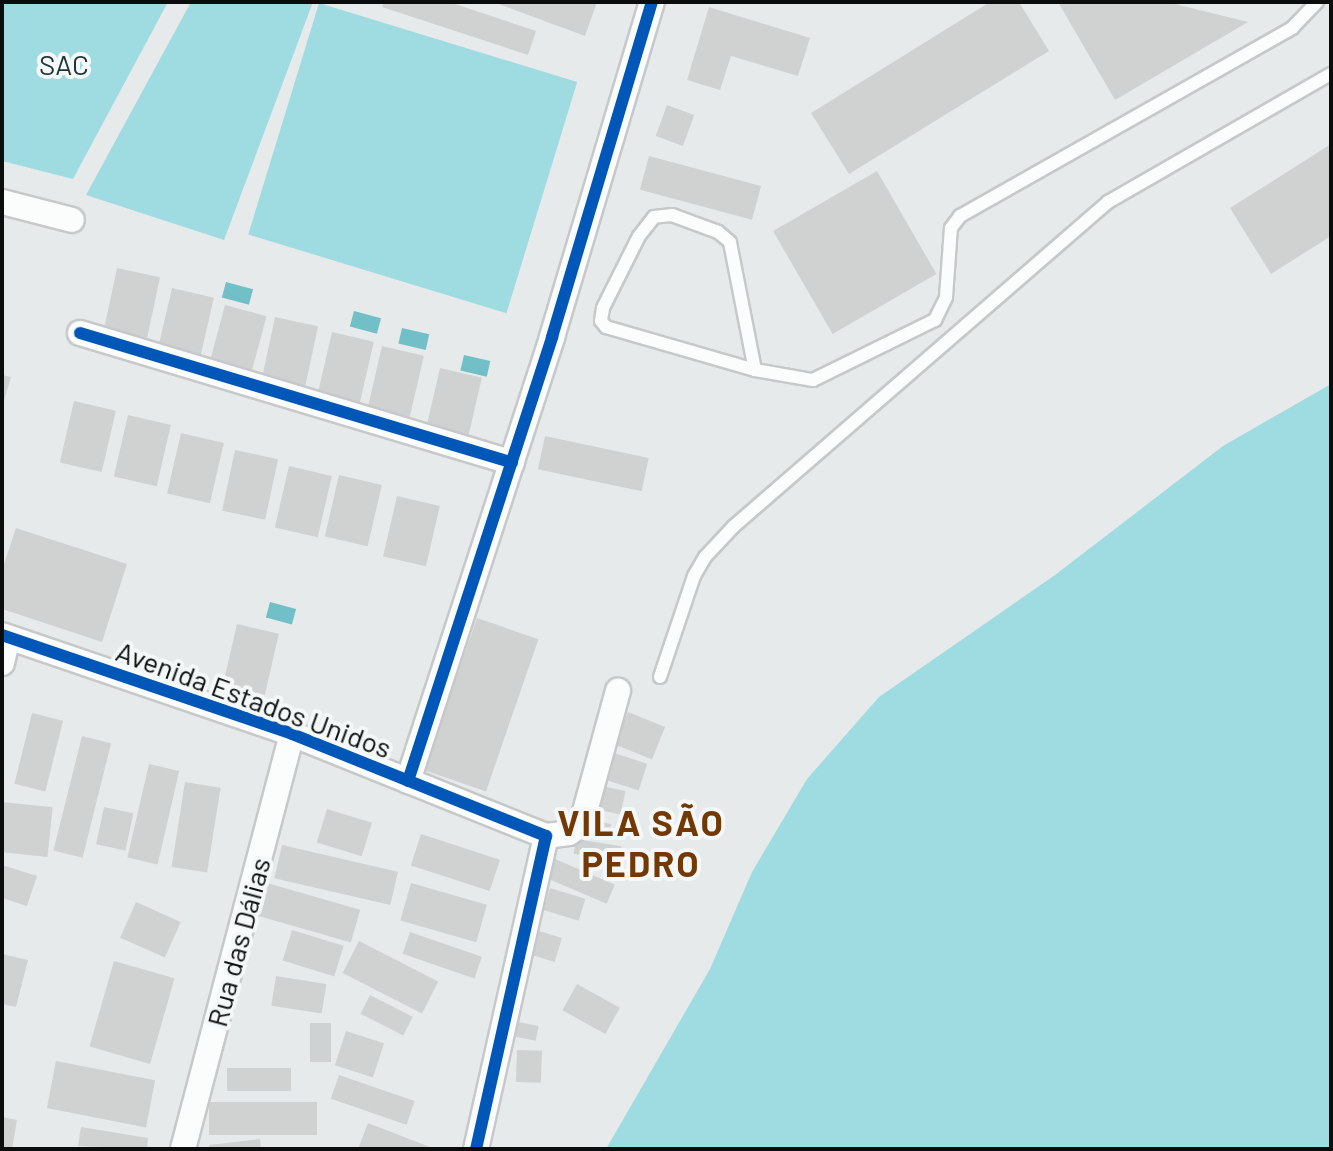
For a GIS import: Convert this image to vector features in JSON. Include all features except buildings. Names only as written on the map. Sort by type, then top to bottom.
[{"type":"street","points":[[408,781],[512,463],[652,2]]},
{"type":"street","points":[[2,202],[72,220]]},
{"type":"street","points":[[80,333],[512,463]]},
{"type":"street","points":[[2,663],[5,636]]},
{"type":"street","name":"Avenida Estados Unidos","points":[[5,636],[292,734],[546,836]]},
{"type":"street","points":[[476,1149],[546,836],[569,833],[579,826],[618,691]]},
{"type":"street","name":"Rua das Dálias","points":[[183,1149],[292,734]]},
{"type":"lane","points":[[755,370],[730,242],[718,232],[672,215],[654,217],[633,248],[603,308],[601,321],[614,332],[755,370],[813,380],[927,326],[944,307],[949,237],[960,216],[1292,28],[1317,2]]},
{"type":"lane","points":[[660,677],[694,576],[705,557],[734,526],[1108,202],[1331,74]]},
{"type":"green space","name":"SAC","points":[[2,2],[168,2],[73,179],[2,161]]},
{"type":"green space","points":[[191,2],[313,2],[224,240],[86,195]]},
{"type":"green space","points":[[319,3],[577,82],[506,313],[248,234]]},
{"type":"green space","points":[[1331,384],[1331,1149],[606,1149],[710,969],[752,872],[807,779],[879,697],[1055,575],[1223,446]]},
{"type":"shaded area","points":[[226,282],[253,289],[249,305],[222,297]]},
{"type":"shaded area","points":[[354,311],[381,318],[377,334],[350,326]]},
{"type":"shaded area","points":[[402,328],[429,334],[426,350],[398,344]]},
{"type":"shaded area","points":[[464,355],[490,361],[487,377],[460,371]]},
{"type":"shaded area","points":[[270,602],[296,609],[292,624],[266,617]]},
{"type":"cycle path","points":[[408,781],[552,337],[652,2]]},
{"type":"cycle path","points":[[80,333],[512,463]]},
{"type":"cycle path","points":[[2,635],[292,734],[546,836],[476,1149]]},
{"type":"district","name":"VILA SÃO PEDRO","points":[[641,842]]}]
